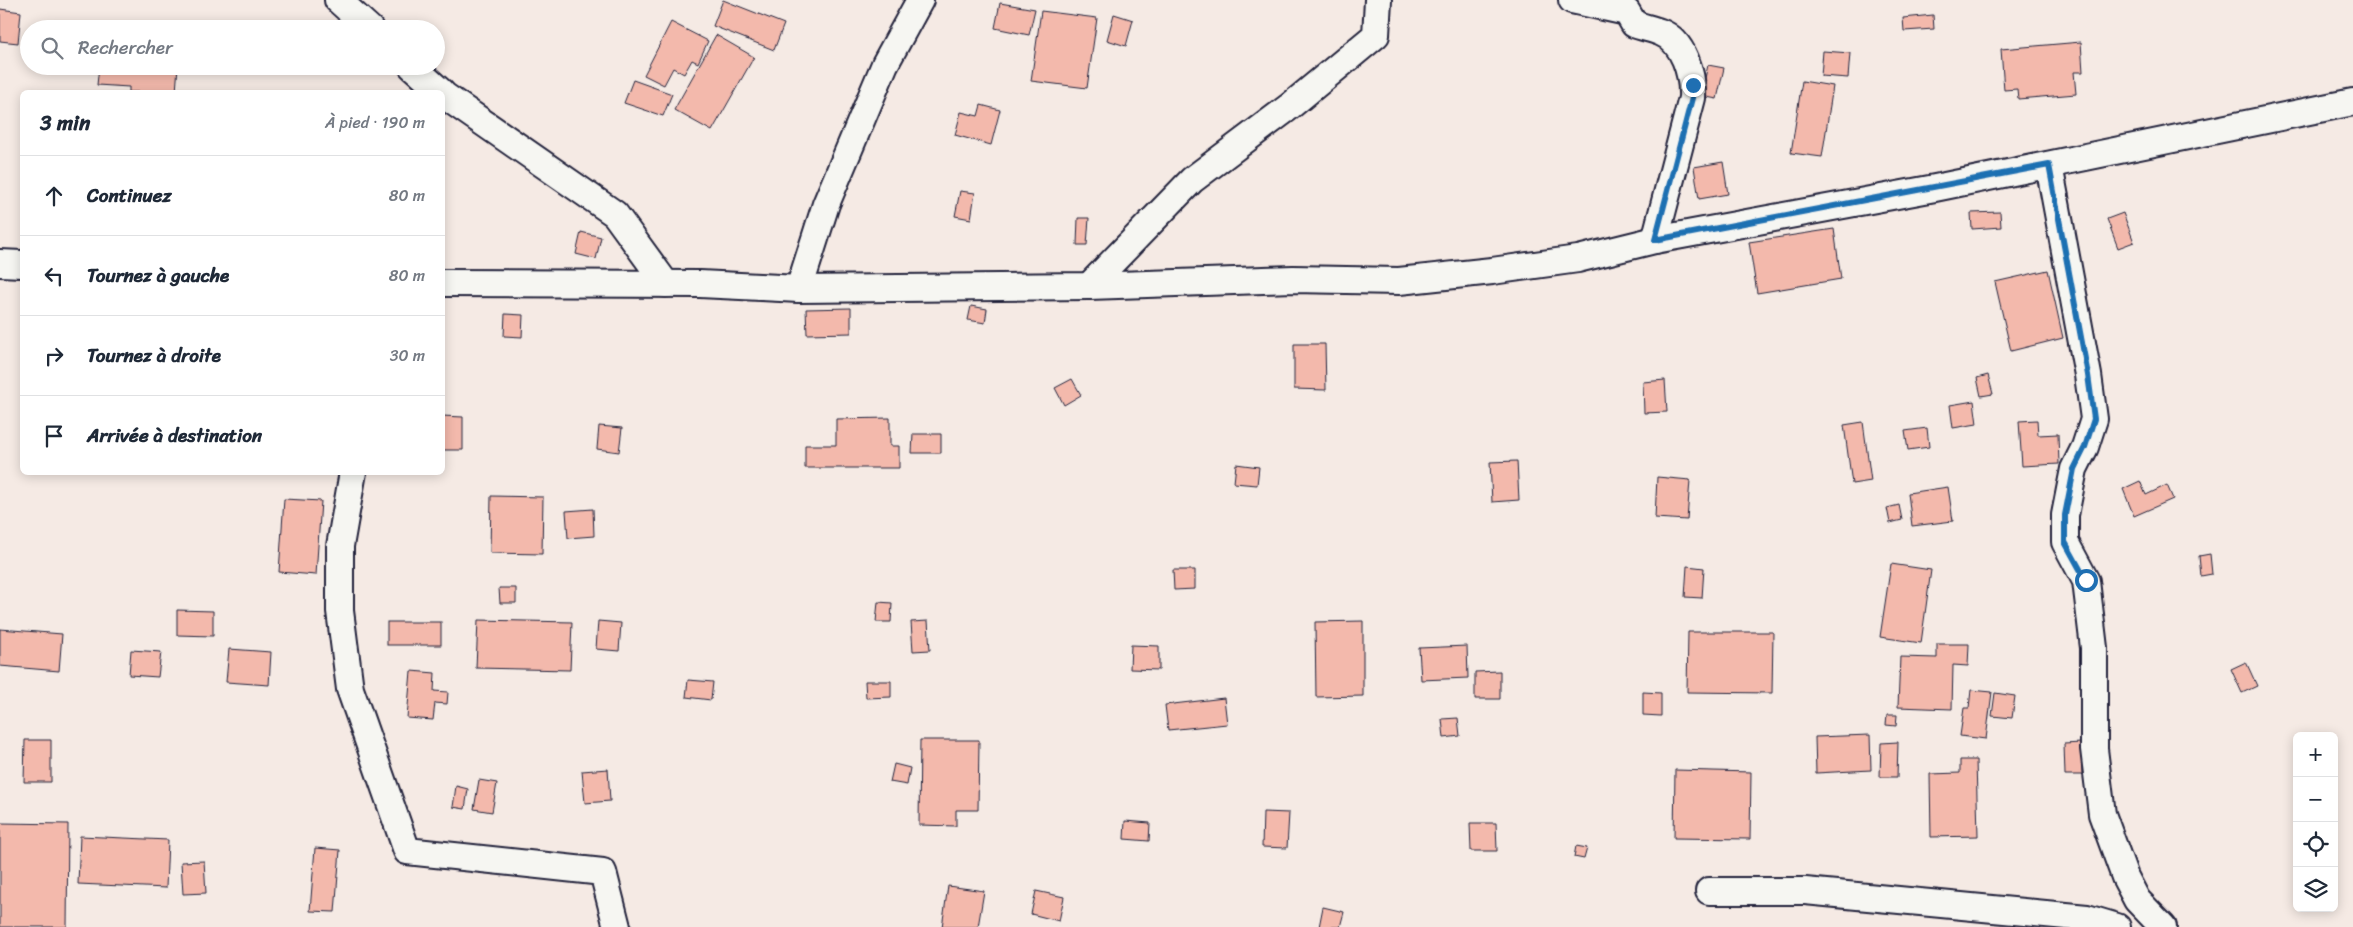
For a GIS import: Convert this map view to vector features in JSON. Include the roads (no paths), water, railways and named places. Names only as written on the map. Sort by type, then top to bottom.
[{"type":"street","points":[[338,0],[360,20]]},
{"type":"street","points":[[799,289],[830,195],[885,64],[920,0]]},
{"type":"street","points":[[1089,286],[1192,180],[1289,107],[1376,35],[1378,0]]},
{"type":"street","points":[[1572,0],[1627,12],[1634,24],[1661,32],[1679,45],[1689,73],[1693,85],[1692,98],[1655,240]]},
{"type":"street","points":[[420,75],[435,90]]},
{"type":"street","points":[[445,101],[615,214],[666,284]]},
{"type":"street","points":[[445,283],[666,284],[799,289],[1089,286],[1293,279],[1399,281],[1578,259],[1655,240],[2049,165],[2353,102]]},
{"type":"street","points":[[2049,165],[2088,375],[2094,419],[2085,447],[2074,469],[2065,515],[2065,542],[2086,580],[2094,648],[2094,749],[2102,814],[2125,877],[2137,900],[2163,927]]},
{"type":"street","points":[[0,263],[20,264]]},
{"type":"street","points":[[353,475],[340,555],[340,611],[350,689],[406,852],[603,872],[617,927]]},
{"type":"street","points":[[1709,892],[1805,891],[2087,918],[2117,927]]}]
